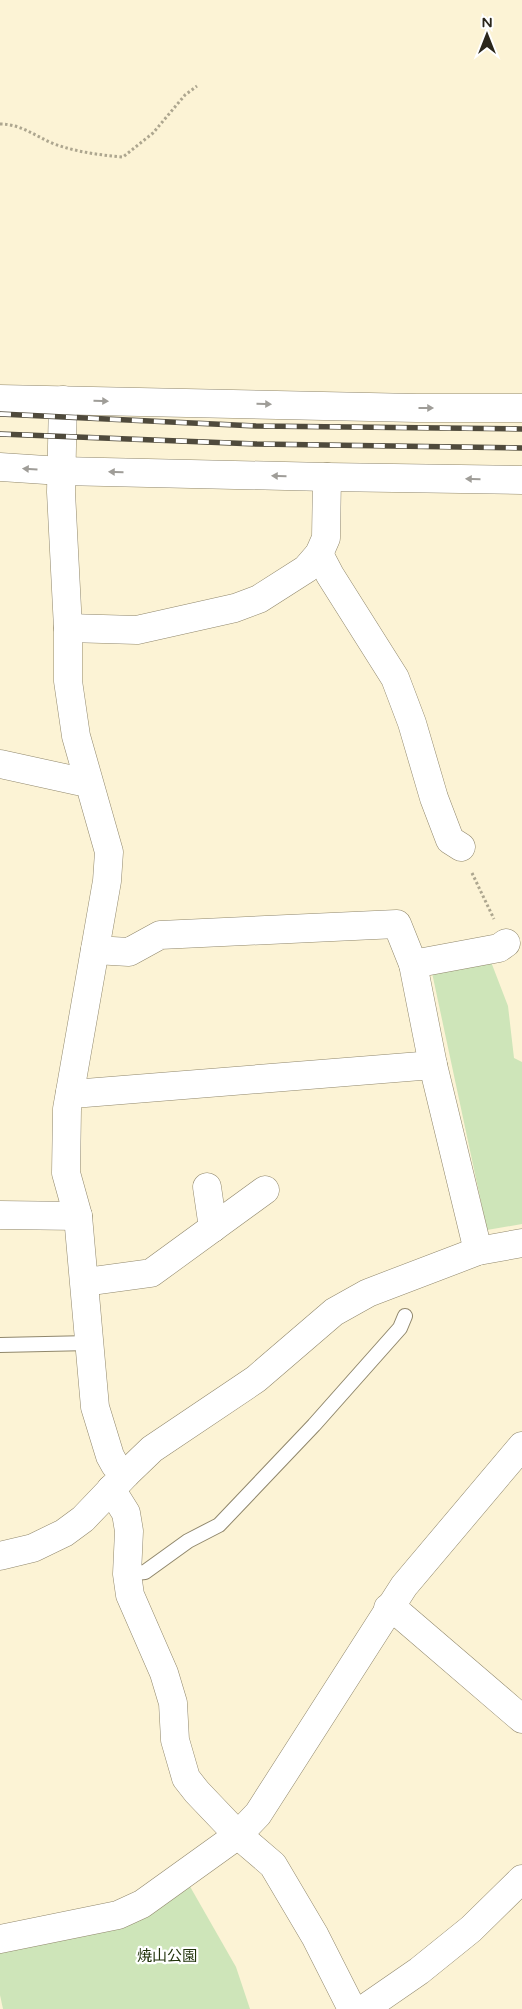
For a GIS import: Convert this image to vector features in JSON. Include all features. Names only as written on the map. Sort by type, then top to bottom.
[{"type":"street","points":[[3,395],[63,400],[416,408],[522,408]]},
{"type":"street","points":[[63,400],[61,471],[68,628],[68,681],[76,736],[109,852],[108,881],[67,1109],[66,1173],[78,1216],[95,1407],[110,1456],[115,1465],[126,1513],[129,1531],[127,1574],[130,1595],[167,1681],[173,1703],[174,1740],[186,1778],[238,1835],[273,1865],[315,1936],[352,2009]]},
{"type":"street","points":[[0,468],[61,471],[522,480]]},
{"type":"street","points":[[68,628],[137,630],[235,608],[259,599],[306,569],[320,554],[326,538],[327,477]]},
{"type":"street","points":[[320,554],[330,575],[395,678],[412,723],[434,798],[450,840],[461,847]]},
{"type":"street","points":[[0,764],[78,780],[88,780]]},
{"type":"street","points":[[95,950],[129,952],[160,935],[397,924],[413,964],[433,1065],[478,1251]]},
{"type":"street","points":[[413,964],[498,948],[506,943]]},
{"type":"street","points":[[70,1093],[104,1092],[433,1065]]},
{"type":"street","points":[[208,1188],[213,1228]]},
{"type":"street","points":[[85,1282],[151,1272],[265,1190]]},
{"type":"street","points":[[0,1216],[78,1216]]},
{"type":"street","points":[[0,1556],[34,1548],[64,1533],[83,1519],[118,1481],[152,1449],[256,1379],[334,1312],[368,1293],[478,1251],[522,1243]]},
{"type":"street","points":[[0,1938],[118,1915],[142,1904],[238,1835],[258,1814],[348,1675],[388,1608],[404,1586],[522,1446]]},
{"type":"street","points":[[388,1608],[402,1616],[522,1719]]},
{"type":"street","points":[[364,2009],[419,1971],[464,1935],[522,1879]]},
{"type":"lane","points":[[127,1574],[146,1572],[188,1541],[219,1525],[314,1425],[400,1328],[405,1316]]},
{"type":"lane","points":[[0,1344],[90,1342]]},
{"type":"path","points":[[0,124],[13,124],[53,143],[85,154],[123,157],[153,133],[185,95],[197,86]]},
{"type":"path","points":[[461,847],[506,943]]},
{"type":"green space","points":[[488,954],[508,1006],[514,1058],[522,1062],[522,1224],[487,1230],[431,968]]},
{"type":"green space","name":"焼山公園","points":[[188,1883],[236,1967],[250,2009],[3,2009],[0,1995],[0,1948]]},
{"type":"railway","points":[[0,414],[256,426],[522,429]]},
{"type":"railway","points":[[0,434],[257,444],[522,448]]}]
